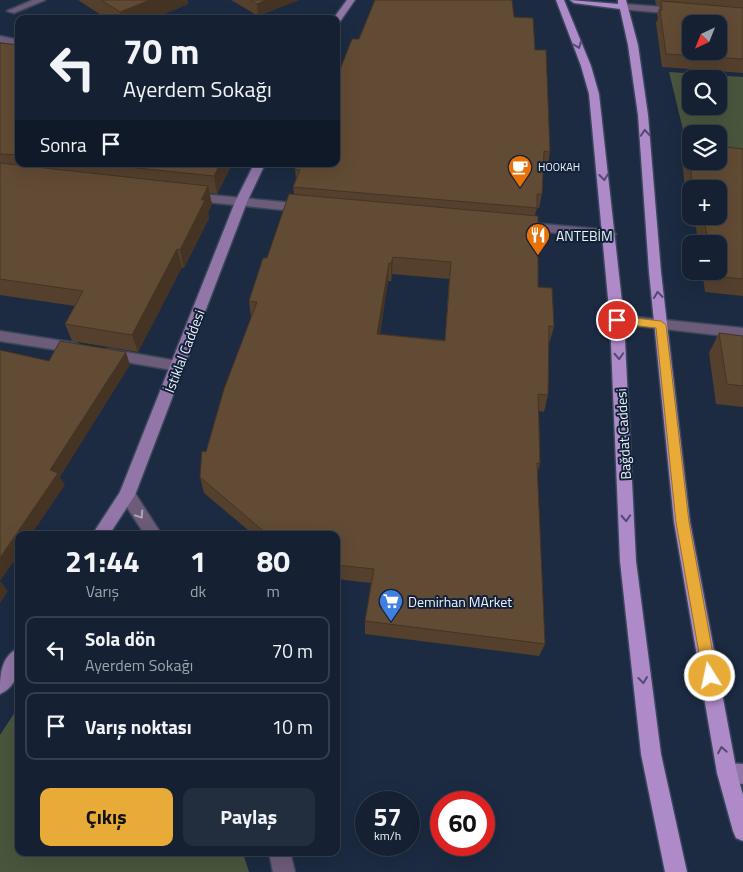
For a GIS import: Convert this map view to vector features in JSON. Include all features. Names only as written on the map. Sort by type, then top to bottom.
[{"type":"main road","name":"Bağdat Caddesi","points":[[560,0],[586,66],[594,94],[610,234],[617,320],[628,561],[651,754],[676,872]]},
{"type":"main road","points":[[574,0],[623,4],[633,45],[643,115],[661,325],[682,522],[735,773],[743,831]]},
{"type":"street","points":[[11,11],[41,0]]},
{"type":"street","points":[[340,15],[351,0]]},
{"type":"street","points":[[623,4],[683,12]]},
{"type":"street","points":[[0,39],[15,42]]},
{"type":"street","name":"İstiklal Caddesi","points":[[103,531],[127,495],[241,202],[258,167]]},
{"type":"street","points":[[174,195],[319,209]]},
{"type":"street","points":[[503,225],[610,234]]},
{"type":"street","points":[[617,320],[743,333]]},
{"type":"street","points":[[0,336],[178,366]]},
{"type":"street","points":[[127,495],[151,531]]},
{"type":"street","points":[[0,685],[15,663]]},
{"type":"street","points":[[280,856],[284,872]]},
{"type":"green space","points":[[669,72],[682,73],[682,115],[727,115],[727,76],[743,77],[743,151],[727,150],[727,125],[682,125]]},
{"type":"green space","points":[[15,712],[15,856],[244,856],[249,872],[0,872],[0,735]]},
{"type":"building","points":[[101,0],[150,0],[120,12]]},
{"type":"building","points":[[251,0],[266,0],[257,4]]},
{"type":"building","points":[[375,0],[512,0],[514,17],[533,18],[535,50],[546,50],[550,152],[544,151],[542,194],[537,194],[537,208],[293,187],[300,170],[295,169],[296,167],[340,167],[340,70],[352,39],[359,39]]},
{"type":"building","points":[[661,1],[743,8],[743,59],[728,58],[728,15],[682,15],[682,55],[666,54],[660,10],[662,10]]},
{"type":"building","points":[[0,43],[15,45],[15,155],[0,154]]},
{"type":"building","points":[[727,147],[743,149],[743,279],[727,277],[727,235],[707,235],[705,225],[727,225],[727,180],[692,180],[691,170],[727,170]]},
{"type":"building","points":[[0,163],[15,165],[15,167],[36,167],[208,186],[201,200],[205,200],[180,250],[177,249],[132,335],[65,324],[83,291],[0,279]]},
{"type":"building","points":[[128,167],[218,167],[214,176]]},
{"type":"building","points":[[289,194],[538,216],[538,287],[552,288],[554,327],[549,326],[548,395],[538,394],[540,464],[537,463],[545,644],[365,621],[374,569],[340,565],[340,531],[263,531],[200,477],[202,451],[206,452],[224,389],[257,302],[249,301],[263,258],[267,258]],"holes":[[[393,257],[451,262],[445,341],[377,334],[389,263],[391,264]]]},
{"type":"building","points":[[719,333],[743,336],[743,386],[727,384]]},
{"type":"building","points":[[60,341],[126,352],[50,470],[58,473],[18,531],[15,531],[15,536],[0,558],[0,350],[49,361]]},
{"type":"place","name":"HOOKAH","points":[[520,188]]},
{"type":"place","name":"ANTEBİM","points":[[538,256]]},
{"type":"place","name":"Demirhan MArket","points":[[391,622]]},
{"type":"route","points":[[617,320],[661,325],[682,522],[710,676]]}]
